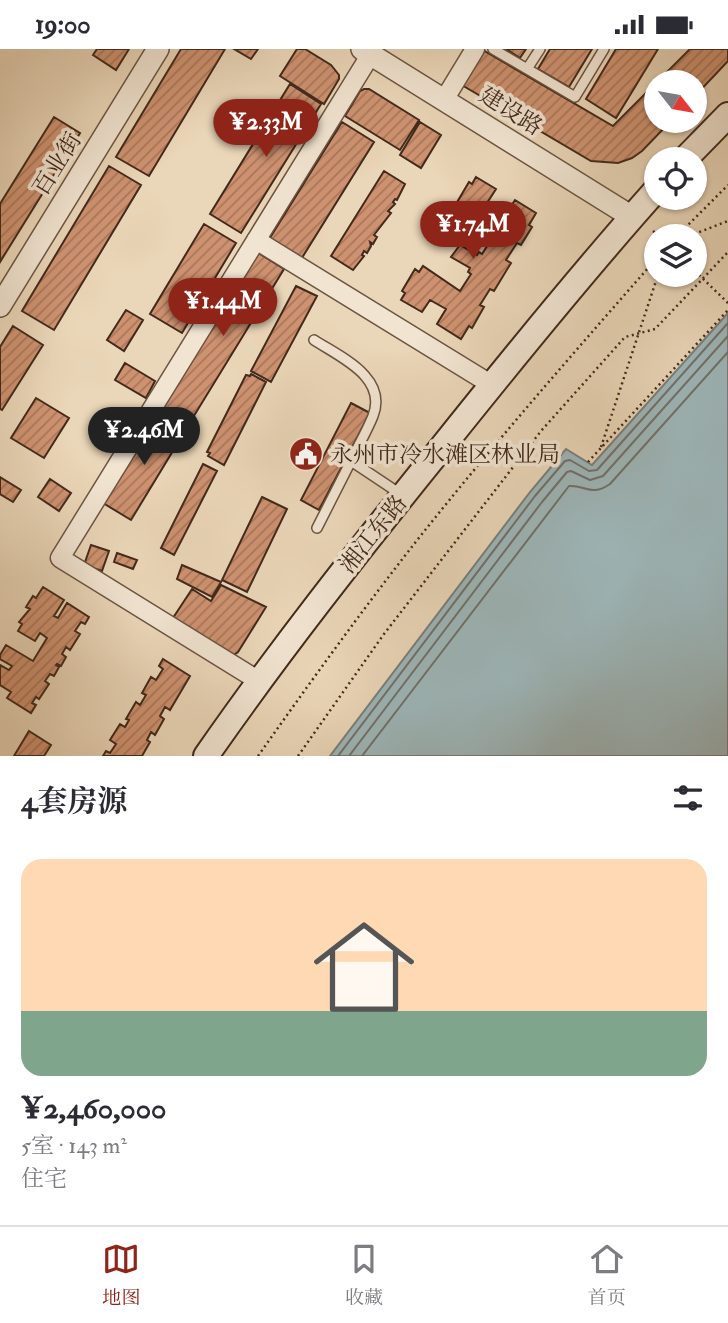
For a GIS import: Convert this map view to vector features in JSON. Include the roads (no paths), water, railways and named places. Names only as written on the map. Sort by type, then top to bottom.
[{"type":"main road","points":[[697,147],[728,115]]},
{"type":"main road","name":"湘江东路","points":[[206,756],[258,681],[403,496],[492,384],[644,204]]},
{"type":"street","name":"百业街","points":[[0,306],[158,49]]},
{"type":"street","points":[[444,100],[475,49]]},
{"type":"street","points":[[258,681],[60,558],[256,240],[366,52]]},
{"type":"street","name":"建设路","points":[[366,52],[632,217]]},
{"type":"street","points":[[256,240],[492,384]]},
{"type":"lane","points":[[494,49],[575,97],[604,49]]},
{"type":"lane","points":[[527,69],[540,49]]},
{"type":"lane","points":[[314,340],[362,371],[371,382],[376,397],[374,414],[317,529]]},
{"type":"lane","points":[[351,461],[403,496]]},
{"type":"water","points":[[728,313],[728,756],[330,756],[530,492],[566,449],[592,465]]},
{"type":"place","name":"永州市冷水滩区林业局","points":[[306,454]]}]
